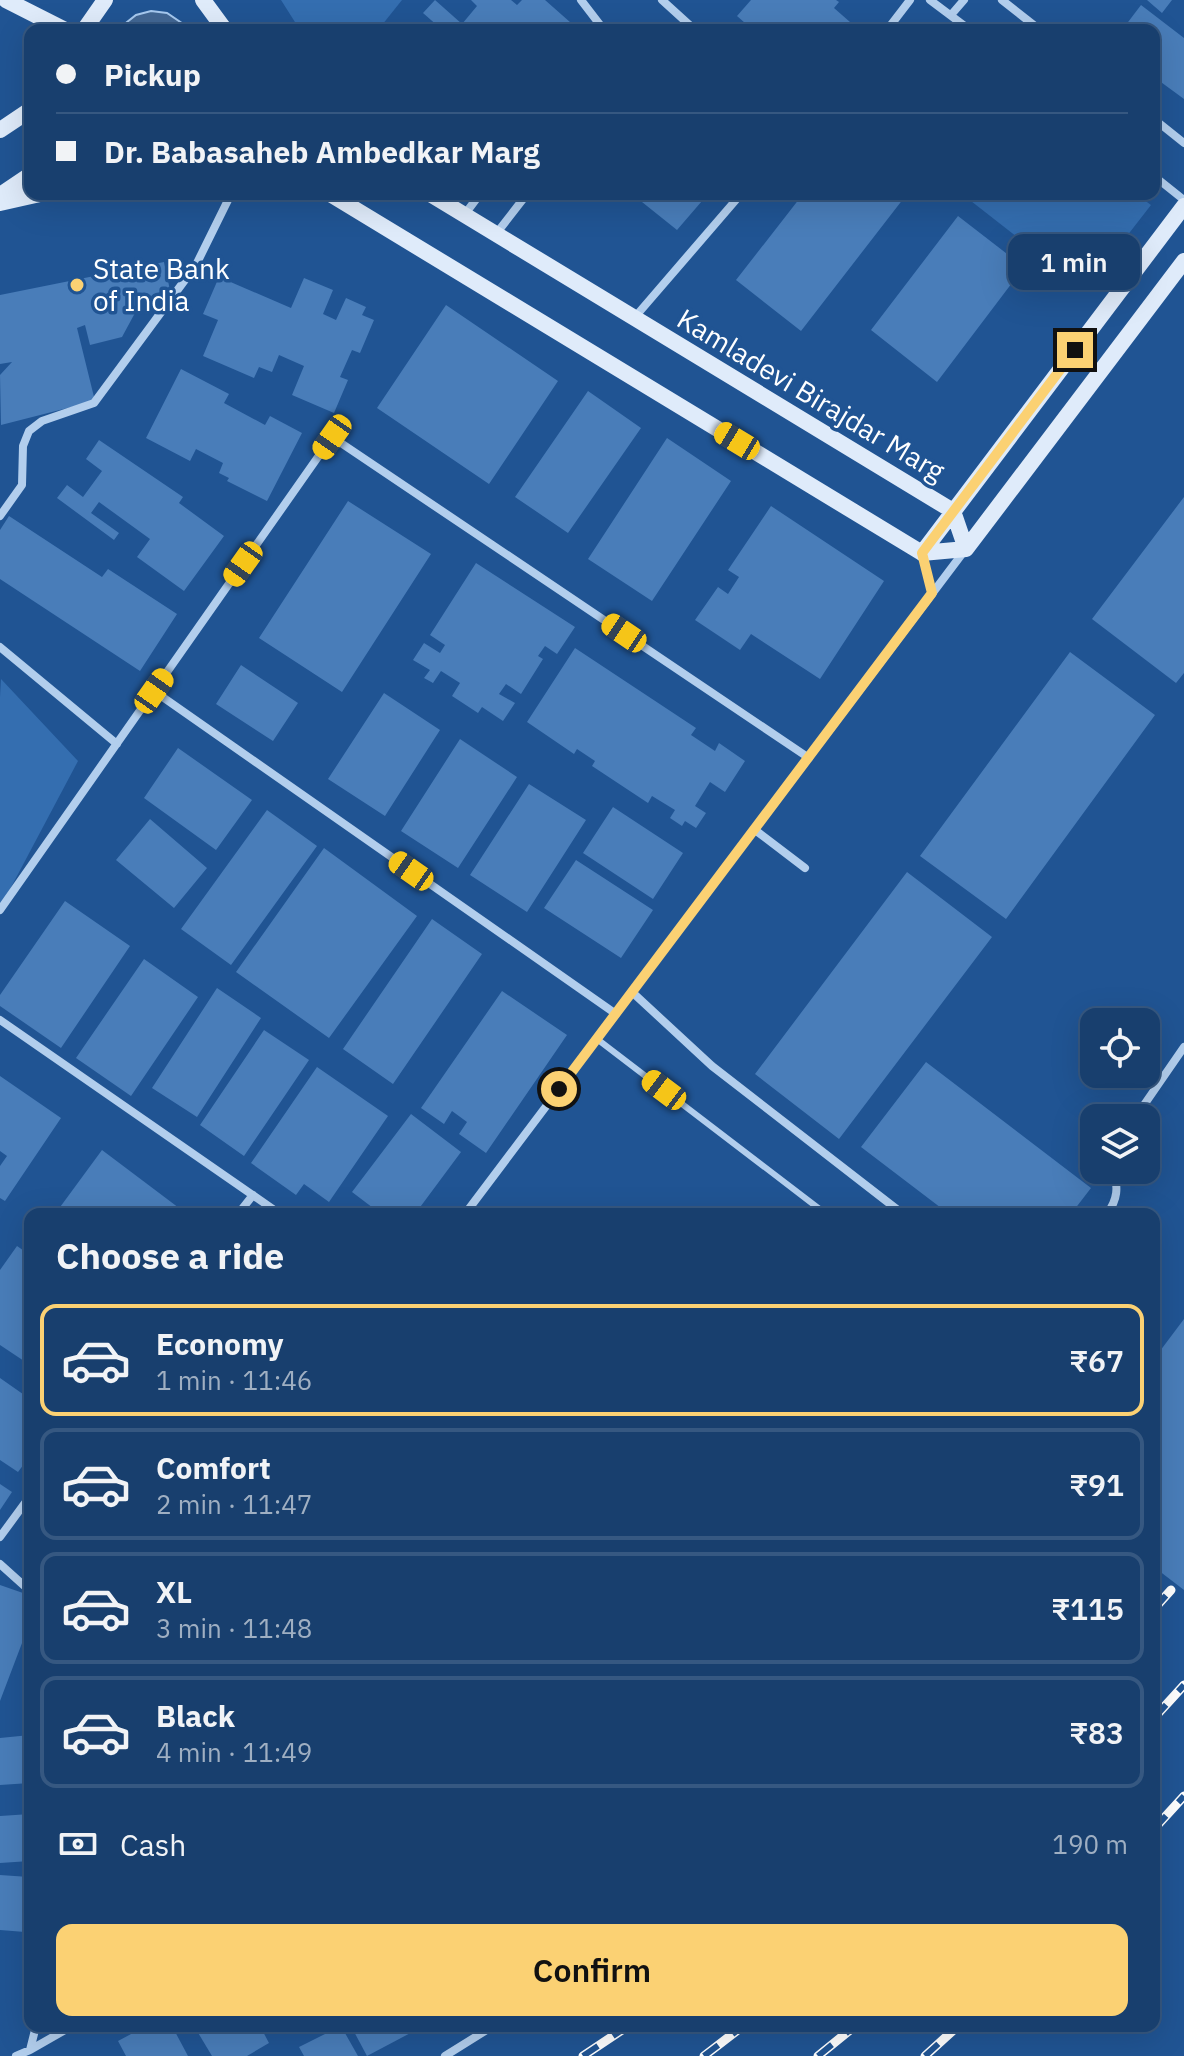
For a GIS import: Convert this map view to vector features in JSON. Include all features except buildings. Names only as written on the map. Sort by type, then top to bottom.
[{"type":"street","points":[[6,0],[53,24]]},
{"type":"street","points":[[203,0],[221,24]]},
{"type":"street","points":[[581,0],[599,24]]},
{"type":"street","points":[[662,0],[688,24]]},
{"type":"street","points":[[892,24],[910,0]]},
{"type":"street","points":[[930,0],[962,24]]},
{"type":"street","points":[[951,15],[964,0]]},
{"type":"street","points":[[1002,0],[1032,24]]},
{"type":"street","points":[[88,24],[101,1]]},
{"type":"street","points":[[0,130],[24,114]]},
{"type":"street","points":[[1160,124],[1184,143]]},
{"type":"street","points":[[0,195],[24,179]]},
{"type":"street","points":[[922,553],[1184,203],[1160,181]]},
{"type":"street","points":[[0,203],[24,198]]},
{"type":"street","points":[[0,516],[22,485],[23,446],[29,431],[42,421],[94,403],[196,265],[228,200]]},
{"type":"street","points":[[339,200],[922,553],[966,549]]},
{"type":"street","name":"Kamladevi Birajdar Marg","points":[[440,200],[953,511],[966,549]]},
{"type":"street","points":[[464,215],[475,200]]},
{"type":"street","points":[[496,234],[522,200]]},
{"type":"street","points":[[634,318],[736,200]]},
{"type":"street","points":[[470,1208],[1184,261]]},
{"type":"street","points":[[0,910],[332,437],[809,758]]},
{"type":"street","points":[[922,553],[932,593]]},
{"type":"street","points":[[0,647],[117,744]]},
{"type":"street","points":[[154,691],[616,1014]]},
{"type":"street","points":[[755,830],[805,868]]},
{"type":"street","points":[[632,992],[712,1066],[895,1208]]},
{"type":"street","points":[[0,1020],[271,1208]]},
{"type":"street","points":[[1145,1104],[1184,1047]]},
{"type":"street","points":[[1111,1208],[1117,1184]]},
{"type":"street","points":[[243,1208],[253,1195]]},
{"type":"street","points":[[0,1537],[24,1504]]},
{"type":"street","points":[[0,1564],[24,1586]]},
{"type":"street","points":[[30,2050],[34,2032]]},
{"type":"street","points":[[16,2056],[62,2032]]},
{"type":"street","points":[[445,2056],[483,2032]]},
{"type":"lane","points":[[597,1039],[818,1208]]},
{"type":"shaded area","points":[[281,0],[402,0],[383,24],[296,24]]},
{"type":"shaded area","points":[[151,11],[167,13],[183,24],[125,24],[136,15]]},
{"type":"shaded area","points":[[970,200],[1144,200],[1151,205],[1085,290]]},
{"type":"shaded area","points":[[1,679],[78,761],[0,908],[0,697]]},
{"type":"railway","points":[[1160,1602],[1171,1590]]},
{"type":"railway","points":[[1160,1711],[1184,1685]]},
{"type":"railway","points":[[1160,1822],[1184,1796]]},
{"type":"railway","points":[[583,2056],[619,2032]]},
{"type":"railway","points":[[704,2056],[735,2032]]},
{"type":"railway","points":[[818,2056],[848,2032]]},
{"type":"railway","points":[[925,2056],[951,2032]]},
{"type":"place","name":"State Bank of India","points":[[77,285]]},
{"type":"route","points":[[559,1089],[932,593],[922,553],[1075,350]]}]
